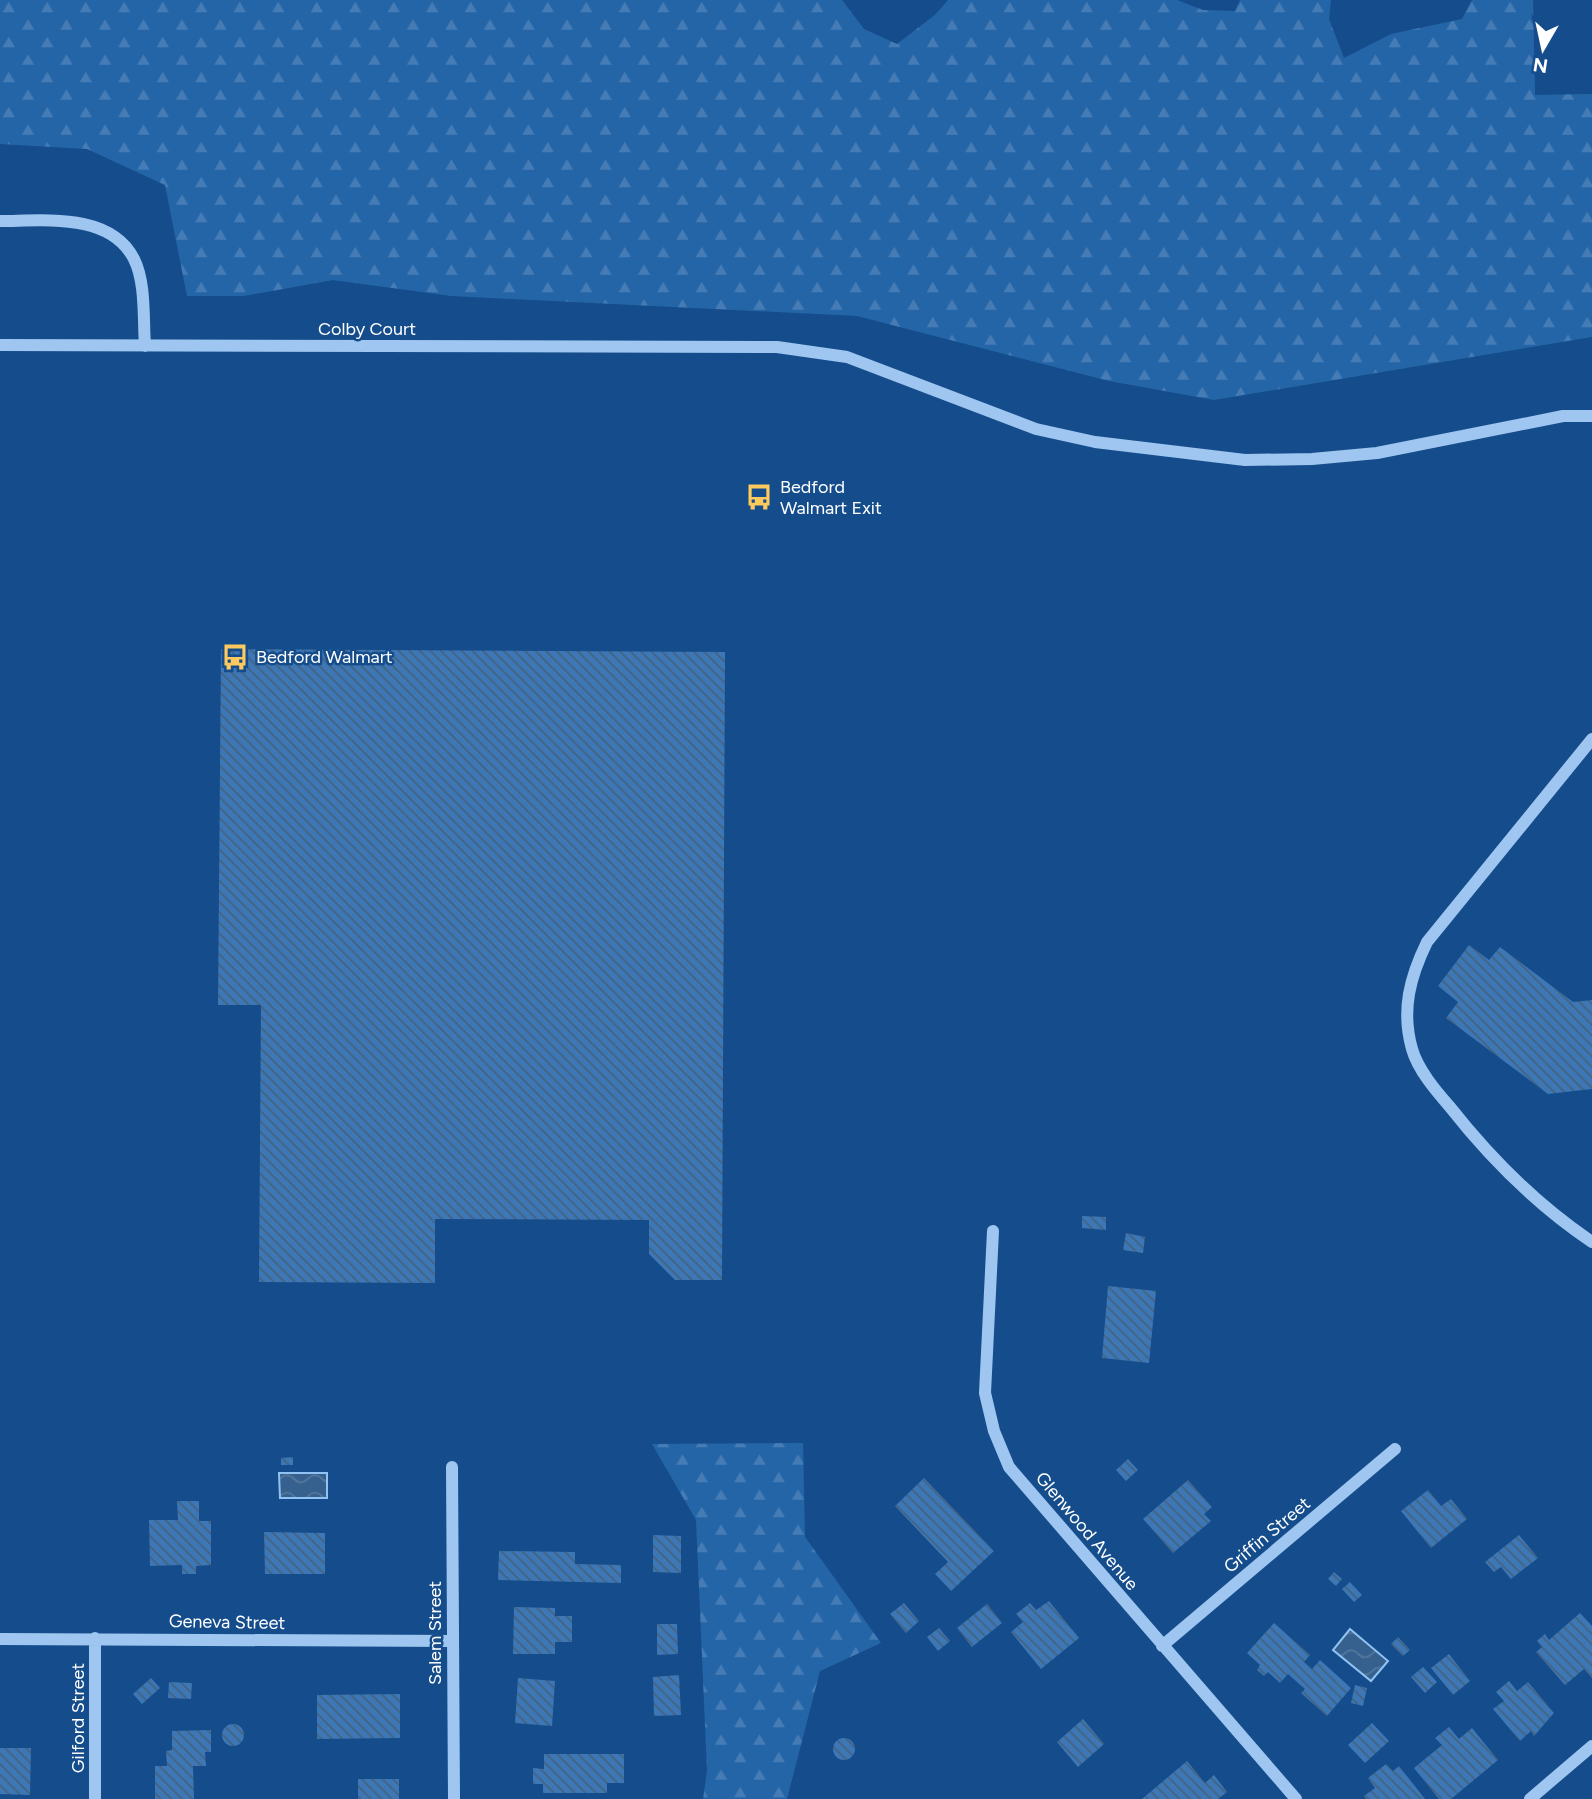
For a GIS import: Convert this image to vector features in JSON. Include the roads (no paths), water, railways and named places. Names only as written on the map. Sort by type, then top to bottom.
[{"type":"street","points":[[0,221],[70,221],[97,228],[121,244],[134,259],[139,277],[145,346]]},
{"type":"street","name":"Colby Court","points":[[0,345],[777,347],[847,357],[1023,424],[1083,440],[1172,454],[1245,460],[1312,459],[1377,453],[1563,416],[1592,416]]},
{"type":"street","points":[[1592,739],[1427,942],[1410,977],[1406,1014],[1413,1051],[1425,1074],[1481,1146],[1561,1221],[1592,1242]]},
{"type":"street","name":"Glenwood Avenue","points":[[993,1231],[985,1393],[994,1431],[1009,1467],[1296,1799]]},
{"type":"street","name":"Griffin Street","points":[[1162,1646],[1395,1450]]},
{"type":"street","name":"Salem Street","points":[[452,1467],[454,1799]]},
{"type":"street","name":"Gilford Street","points":[[95,1638],[95,1799]]},
{"type":"street","name":"Geneva Street","points":[[0,1639],[453,1641]]},
{"type":"street","points":[[1530,1799],[1592,1746]]},
{"type":"water","points":[[279,1473],[327,1473],[327,1498],[280,1498]]},
{"type":"water","points":[[1350,1629],[1388,1661],[1371,1681],[1333,1650]]},
{"type":"place","name":"Bedford Walmart Exit","points":[[759,497]]},
{"type":"place","name":"Bedford Walmart","points":[[235,657]]}]
